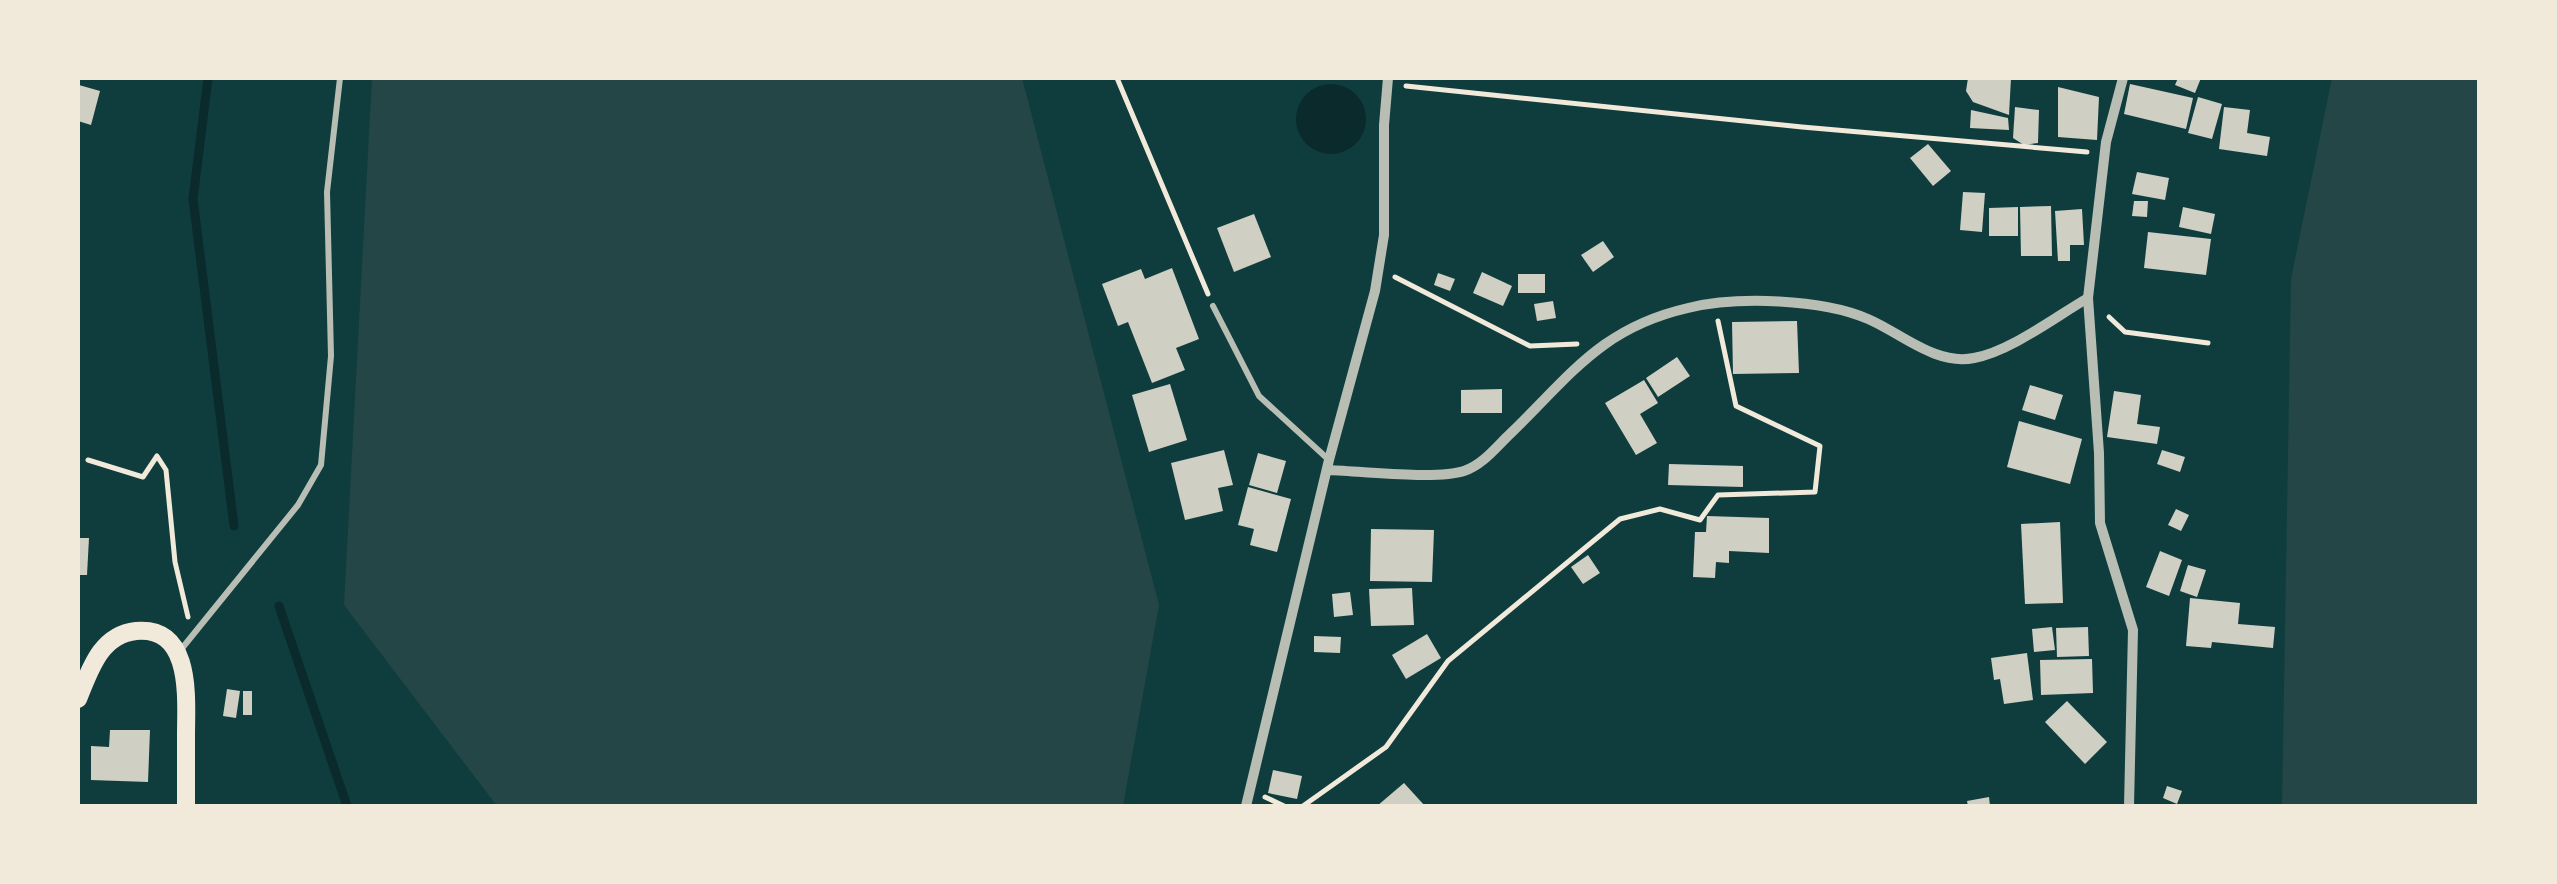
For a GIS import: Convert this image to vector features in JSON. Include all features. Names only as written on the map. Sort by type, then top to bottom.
[{"type":"main road","points":[[78,699],[97,655],[114,638],[129,632],[154,633],[178,652],[186,680],[186,806]]},
{"type":"street","points":[[2123,78],[2105,154],[2088,298],[2100,523],[2133,630],[2130,806]]},
{"type":"street","points":[[1246,806],[1379,268],[1384,236],[1388,80]]},
{"type":"street","points":[[1328,465],[1439,474],[1464,471],[1484,460],[1578,362],[1604,343],[1651,318],[1692,306],[1739,302],[1834,308],[1868,319],[1945,357],[1971,359],[1995,351],[2088,298]]},
{"type":"lane","points":[[178,652],[298,505],[321,465],[331,356],[328,192],[340,78]]},
{"type":"lane","points":[[1213,306],[1259,396],[1328,465]]},
{"type":"path","points":[[1117,78],[1213,306]]},
{"type":"path","points":[[1388,80],[1802,127],[2105,154]]},
{"type":"path","points":[[1379,268],[1530,346],[1604,343]]},
{"type":"path","points":[[2088,298],[2126,332],[2208,343]]},
{"type":"path","points":[[1302,806],[1386,747],[1448,661],[1620,519],[1660,509],[1700,520],[1718,495],[1815,492],[1820,446],[1736,406],[1714,304]]},
{"type":"path","points":[[88,460],[144,476],[157,456],[166,470],[175,562],[192,634]]},
{"type":"shaded area","points":[[372,78],[1022,78],[1159,605],[1123,806],[497,806],[344,605]]},
{"type":"shaded area","points":[[2332,78],[2479,78],[2479,806],[2282,806],[2291,279]]},
{"type":"shaded area","points":[[1331,84],[1356,94],[1366,119],[1356,144],[1331,154],[1306,144],[1296,119],[1306,94]]},
{"type":"building","points":[[1968,78],[2011,78],[2009,115],[1973,102],[1966,91]]},
{"type":"building","points":[[2178,78],[2201,78],[2195,93],[2175,85]]},
{"type":"building","points":[[2130,84],[2193,98],[2186,129],[2124,114]]},
{"type":"building","points":[[79,85],[100,91],[91,125],[78,121]]},
{"type":"building","points":[[2058,87],[2099,97],[2097,140],[2058,137]]},
{"type":"building","points":[[2198,97],[2222,104],[2212,139],[2188,133]]},
{"type":"building","points":[[2015,107],[2039,110],[2038,143],[2024,145],[2013,138]]},
{"type":"building","points":[[2224,107],[2250,110],[2247,133],[2270,137],[2267,156],[2219,149]]},
{"type":"building","points":[[1971,110],[2008,118],[2009,130],[1970,128]]},
{"type":"building","points":[[1928,144],[1951,171],[1933,186],[1910,158]]},
{"type":"building","points":[[2137,172],[2169,178],[2165,200],[2132,194]]},
{"type":"building","points":[[1963,192],[1985,193],[1982,232],[1960,230]]},
{"type":"building","points":[[2134,201],[2148,201],[2147,217],[2132,216]]},
{"type":"building","points":[[2051,206],[2052,256],[2021,256],[2020,207]]},
{"type":"building","points":[[2018,207],[2018,236],[1989,236],[1989,208]]},
{"type":"building","points":[[2183,207],[2215,214],[2211,234],[2179,227]]},
{"type":"building","points":[[2082,209],[2084,245],[2070,245],[2070,261],[2058,261],[2055,211]]},
{"type":"building","points":[[1254,214],[1271,257],[1234,272],[1217,228]]},
{"type":"building","points":[[2148,232],[2211,239],[2206,275],[2144,268]]},
{"type":"building","points":[[1603,241],[1614,257],[1593,272],[1581,255]]},
{"type":"building","points":[[1172,268],[1199,339],[1176,348],[1185,370],[1152,383],[1128,322],[1118,326],[1102,284],[1141,269],[1145,279]]},
{"type":"building","points":[[1482,272],[1512,286],[1503,306],[1473,293]]},
{"type":"building","points":[[1438,273],[1455,279],[1450,291],[1434,285]]},
{"type":"building","points":[[1518,274],[1545,274],[1545,293],[1518,293]]},
{"type":"building","points":[[1553,301],[1556,318],[1537,321],[1534,304]]},
{"type":"building","points":[[1797,321],[1799,373],[1733,374],[1732,322]]},
{"type":"building","points":[[1677,357],[1690,376],[1658,397],[1646,378]]},
{"type":"building","points":[[1644,380],[1658,403],[1640,414],[1657,443],[1636,455],[1605,403]]},
{"type":"building","points":[[1170,384],[1187,440],[1149,452],[1132,395]]},
{"type":"building","points":[[2030,385],[2063,395],[2055,420],[2022,410]]},
{"type":"building","points":[[1502,389],[1502,413],[1461,413],[1461,390]]},
{"type":"building","points":[[2114,391],[2141,395],[2137,424],[2160,427],[2157,444],[2107,437]]},
{"type":"building","points":[[2019,421],[2082,439],[2070,484],[2007,467]]},
{"type":"building","points":[[1224,450],[1233,485],[1218,488],[1223,511],[1185,520],[1171,463]]},
{"type":"building","points":[[2162,450],[2185,457],[2180,472],[2157,464]]},
{"type":"building","points":[[1258,453],[1286,461],[1277,493],[1249,485]]},
{"type":"building","points":[[1669,464],[1743,466],[1743,487],[1668,485]]},
{"type":"building","points":[[1248,487],[1291,499],[1277,552],[1250,545],[1254,529],[1238,525]]},
{"type":"building","points":[[2176,509],[2189,515],[2181,531],[2168,525]]},
{"type":"building","points":[[1707,516],[1769,518],[1769,553],[1729,551],[1729,563],[1716,562],[1715,578],[1693,577],[1695,532],[1706,532]]},
{"type":"building","points":[[2060,522],[2063,603],[2025,604],[2021,524]]},
{"type":"building","points":[[1371,529],[1434,530],[1432,582],[1370,581]]},
{"type":"building","points":[[78,538],[89,538],[87,575],[78,575]]},
{"type":"building","points":[[2160,551],[2182,560],[2169,596],[2146,587]]},
{"type":"building","points":[[1588,555],[1600,573],[1583,584],[1571,567]]},
{"type":"building","points":[[2188,565],[2206,570],[2197,597],[2180,591]]},
{"type":"building","points":[[1412,588],[1414,625],[1371,626],[1369,589]]},
{"type":"building","points":[[1350,592],[1353,615],[1334,617],[1332,594]]},
{"type":"building","points":[[2190,598],[2240,603],[2238,624],[2275,627],[2273,648],[2212,642],[2211,648],[2186,646]]},
{"type":"building","points":[[2052,627],[2055,650],[2034,652],[2032,629]]},
{"type":"building","points":[[2088,627],[2089,656],[2057,657],[2056,628]]},
{"type":"building","points":[[1427,634],[1441,658],[1406,679],[1392,655]]},
{"type":"building","points":[[1314,636],[1341,637],[1340,653],[1314,652]]},
{"type":"building","points":[[2027,653],[2033,700],[2004,704],[2000,679],[1994,680],[1991,658]]},
{"type":"building","points":[[2092,659],[2093,693],[2041,695],[2040,660]]},
{"type":"building","points":[[227,689],[240,691],[236,718],[223,716]]},
{"type":"building","points":[[243,691],[252,691],[252,715],[243,715]]},
{"type":"building","points":[[2067,701],[2107,742],[2085,764],[2045,722]]},
{"type":"building","points":[[110,730],[150,730],[148,782],[91,780],[91,746],[109,747]]},
{"type":"building","points":[[1273,770],[1302,776],[1297,799],[1268,793]]},
{"type":"building","points":[[1404,783],[1425,806],[1377,806]]},
{"type":"building","points":[[2167,786],[2182,791],[2177,804],[2163,798]]},
{"type":"building","points":[[1989,797],[1990,806],[1968,806],[1967,801]]},
{"type":"waterway","points":[[208,78],[193,199],[234,526]]},
{"type":"waterway","points":[[279,606],[347,806]]}]
